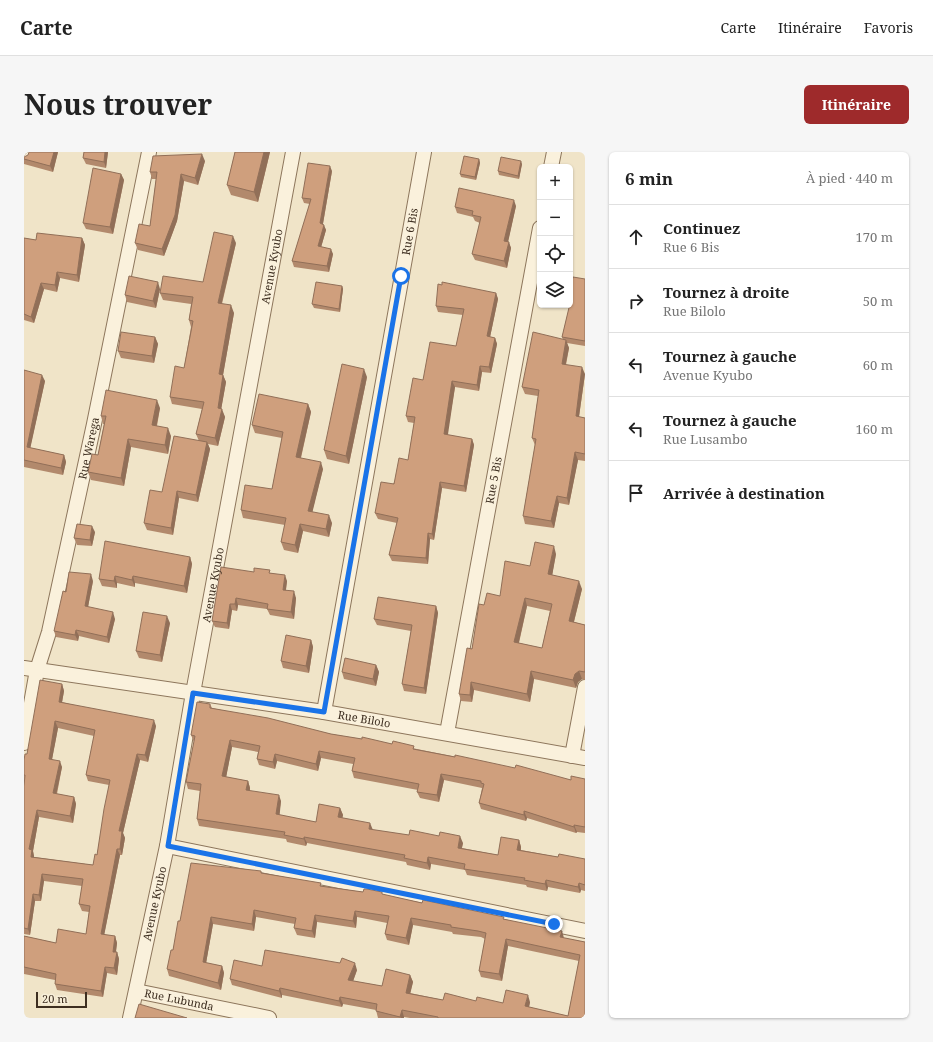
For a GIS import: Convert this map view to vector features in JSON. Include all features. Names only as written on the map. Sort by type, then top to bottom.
[{"type":"street","name":"Rue Warega","points":[[24,743],[31,669],[49,632],[149,152]]},
{"type":"street","name":"Avenue Kyubo","points":[[130,1018],[168,846],[193,693],[293,152]]},
{"type":"street","name":"Rue 6 Bis","points":[[324,712],[424,152]]},
{"type":"street","points":[[552,164],[554,152]]},
{"type":"street","name":"Rue 5 Bis","points":[[447,733],[539,236]]},
{"type":"street","name":"Rue Bilolo","points":[[31,669],[324,712],[578,757]]},
{"type":"street","points":[[578,757],[585,687]]},
{"type":"street","points":[[168,846],[585,931]]},
{"type":"street","name":"Rue Lubunda","points":[[136,991],[269,1018]]},
{"type":"building","points":[[29,152],[54,152],[50,166],[24,159]]},
{"type":"building","points":[[84,152],[105,152],[104,162],[83,158]]},
{"type":"building","points":[[235,152],[264,152],[254,192],[227,185]]},
{"type":"building","points":[[202,154],[195,178],[181,174],[175,215],[162,249],[135,243],[139,224],[150,226],[157,172],[150,172],[153,156]]},
{"type":"building","points":[[464,156],[479,159],[475,177],[460,174]]},
{"type":"building","points":[[501,157],[521,161],[518,176],[498,171]]},
{"type":"building","points":[[308,163],[330,166],[320,223],[324,225],[318,246],[331,249],[327,266],[292,261],[311,199],[302,198]]},
{"type":"building","points":[[93,168],[121,174],[110,227],[83,223]]},
{"type":"building","points":[[459,188],[514,200],[504,241],[509,242],[504,261],[472,254],[481,217],[472,215],[473,211],[455,207]]},
{"type":"building","points":[[214,232],[233,236],[218,303],[231,305],[219,374],[223,375],[218,408],[222,409],[215,438],[196,434],[204,402],[170,397],[175,366],[184,368],[193,321],[189,320],[193,297],[160,293],[163,276],[203,282]]},
{"type":"building","points":[[37,233],[82,238],[77,275],[57,272],[55,285],[41,283],[31,317],[24,314],[24,238],[36,240]]},
{"type":"building","points":[[129,276],[158,282],[153,301],[125,295]]},
{"type":"building","points":[[573,277],[585,279],[585,341],[562,337],[569,308],[573,308]]},
{"type":"building","points":[[316,282],[342,286],[339,309],[312,304]]},
{"type":"building","points":[[442,282],[496,293],[487,336],[495,338],[489,367],[480,366],[477,385],[452,381],[444,434],[472,439],[464,486],[440,482],[432,534],[428,533],[426,558],[389,555],[398,518],[375,513],[381,482],[394,484],[399,458],[408,460],[415,417],[406,416],[413,378],[423,380],[430,342],[456,346],[464,309],[436,306],[438,284],[442,285]]},
{"type":"building","points":[[121,332],[155,337],[152,356],[118,351]]},
{"type":"building","points":[[533,332],[566,340],[562,364],[582,367],[576,416],[585,418],[585,454],[575,452],[567,498],[557,496],[551,521],[523,516],[536,439],[532,438],[539,390],[522,387]]},
{"type":"building","points":[[342,364],[364,369],[346,456],[324,450]]},
{"type":"building","points":[[24,370],[42,375],[27,447],[64,455],[61,468],[24,460]]},
{"type":"building","points":[[106,390],[157,400],[152,425],[168,428],[165,445],[128,439],[121,478],[88,472],[92,454],[98,455],[106,416],[101,416]]},
{"type":"building","points":[[259,394],[308,404],[296,457],[321,462],[308,511],[329,515],[326,529],[300,524],[295,545],[281,542],[286,518],[241,510],[245,485],[272,489],[283,432],[252,425]]},
{"type":"building","points":[[174,436],[207,442],[196,495],[177,491],[171,528],[144,523],[150,490],[162,492]]},
{"type":"building","points":[[77,524],[92,526],[90,540],[74,538]]},
{"type":"building","points":[[105,541],[190,557],[184,586],[133,576],[132,580],[115,576],[114,581],[99,579]]},
{"type":"building","points":[[535,542],[554,546],[548,574],[579,581],[569,621],[585,625],[585,672],[579,671],[575,674],[573,680],[531,671],[527,694],[471,682],[470,695],[459,694],[467,648],[472,649],[479,604],[484,605],[487,593],[500,596],[505,561],[530,566]],"holes":[[[525,598],[552,604],[542,648],[514,642]]]},
{"type":"building","points":[[221,567],[254,572],[254,568],[270,570],[269,573],[285,575],[283,590],[294,591],[291,612],[267,609],[268,604],[236,598],[235,604],[230,604],[227,623],[212,621]]},
{"type":"building","points":[[69,572],[91,574],[85,606],[113,612],[107,637],[76,630],[75,635],[54,631],[63,591],[66,592]]},
{"type":"building","points":[[378,597],[436,606],[424,688],[402,684],[412,625],[374,619]]},
{"type":"building","points":[[143,612],[167,616],[160,655],[136,651]]},
{"type":"building","points":[[286,635],[311,640],[306,666],[281,661]]},
{"type":"building","points":[[345,658],[376,665],[373,679],[342,672]]},
{"type":"building","points":[[40,680],[62,684],[59,702],[154,720],[145,755],[137,754],[119,831],[122,831],[120,849],[117,849],[101,934],[115,936],[113,952],[117,952],[114,968],[105,967],[101,991],[55,984],[56,974],[24,967],[24,936],[56,943],[58,929],[86,934],[90,906],[79,904],[83,879],[42,874],[39,895],[33,894],[28,929],[24,928],[24,760],[25,754],[27,754]],"holes":[[[55,721],[95,730],[86,775],[110,780],[97,855],[95,854],[93,865],[31,857],[32,850],[29,849],[37,810],[70,816],[74,797],[53,793],[60,761],[49,759]]]},
{"type":"building","points":[[197,702],[210,704],[210,708],[268,718],[331,734],[362,739],[362,737],[392,744],[393,741],[414,746],[413,749],[455,757],[455,755],[515,768],[516,765],[571,780],[571,776],[585,779],[585,827],[574,825],[574,827],[524,811],[524,815],[479,803],[484,784],[481,783],[481,781],[441,774],[437,795],[417,792],[419,784],[352,771],[355,758],[319,751],[316,764],[275,754],[273,762],[257,759],[260,746],[230,740],[222,776],[248,781],[246,790],[279,795],[276,814],[316,822],[319,804],[340,808],[338,817],[370,823],[369,829],[409,835],[410,830],[439,836],[440,832],[460,836],[458,848],[498,855],[501,837],[519,840],[517,850],[558,857],[559,854],[585,859],[585,885],[579,883],[578,887],[546,880],[545,884],[524,880],[525,878],[464,869],[465,864],[428,857],[427,863],[404,858],[405,855],[304,837],[304,839],[284,835],[285,832],[197,819],[201,784],[186,782],[195,736],[191,735]]},
{"type":"building","points":[[191,863],[261,871],[261,873],[321,883],[320,886],[363,892],[364,889],[367,889],[422,903],[423,900],[562,931],[560,937],[585,942],[585,1018],[438,1018],[402,1010],[400,1017],[376,1011],[377,1004],[340,997],[339,1001],[280,988],[279,991],[230,979],[234,960],[262,966],[265,950],[340,963],[342,958],[355,963],[348,980],[382,986],[386,969],[410,975],[406,993],[443,1000],[445,993],[476,1001],[477,997],[503,1003],[506,990],[528,995],[525,1006],[568,1016],[580,955],[506,939],[499,974],[479,971],[486,933],[411,918],[406,938],[385,934],[389,916],[355,911],[353,921],[315,915],[312,931],[294,928],[296,918],[254,910],[252,924],[211,917],[203,962],[222,966],[218,983],[167,969],[171,950],[173,950],[178,921],[180,921]]},
{"type":"building","points":[[139,1004],[187,1018],[135,1018]]},
{"type":"route","points":[[401,276],[324,712],[193,693],[168,846],[554,924]]}]
